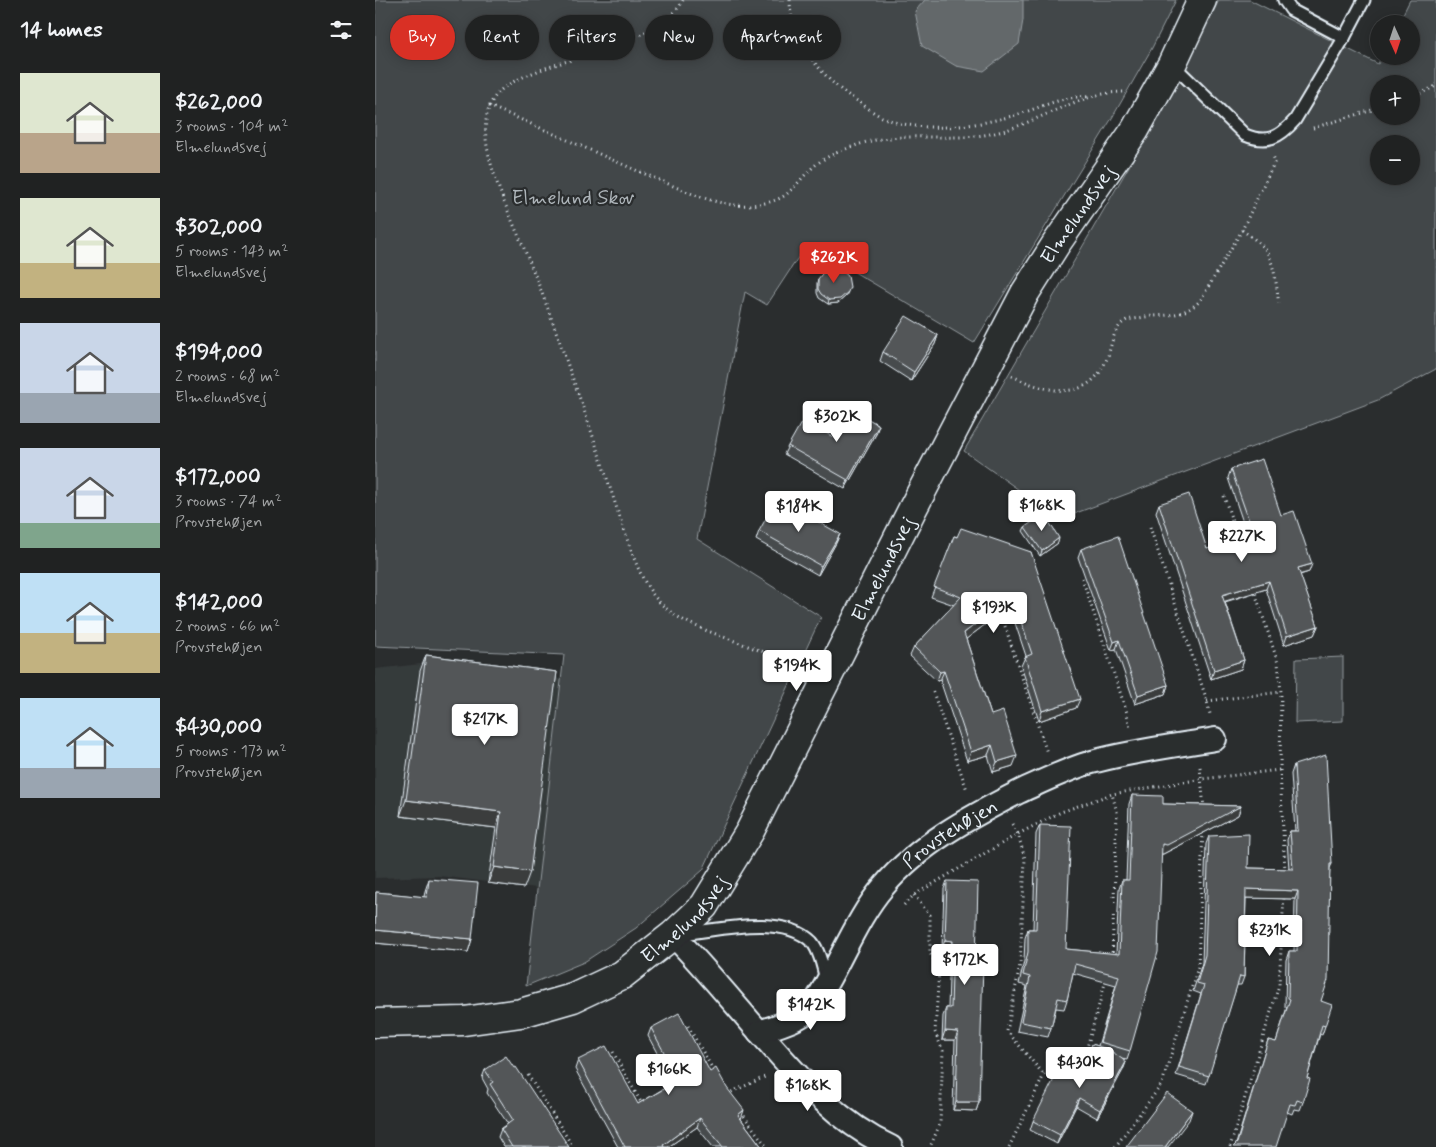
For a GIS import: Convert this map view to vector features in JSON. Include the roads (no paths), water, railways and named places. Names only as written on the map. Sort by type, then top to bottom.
[{"type":"street","name":"Elmelundsvej","points":[[375,1023],[464,1021],[521,1013],[573,998],[622,975],[673,936],[704,906],[750,830],[986,364],[1025,293],[1056,244],[1135,130],[1172,64],[1202,0]]},
{"type":"street","name":"Provstehøjen","points":[[759,1032],[791,1021],[809,1010],[827,983],[865,914],[883,887],[911,857],[946,833],[990,807],[1055,775],[1091,762],[1134,752],[1206,740]]},
{"type":"street","points":[[673,936],[696,958],[797,1076],[837,1113],[871,1138],[891,1147]]},
{"type":"lane","points":[[1284,0],[1291,10],[1345,38]]},
{"type":"lane","points":[[1172,64],[1245,135],[1255,139],[1269,139],[1286,131],[1295,120],[1345,38],[1364,0]]},
{"type":"lane","points":[[673,936],[760,926],[791,929],[812,943],[827,983]]},
{"type":"park label","name":"Elmelund Skov","points":[[573,197]]}]
